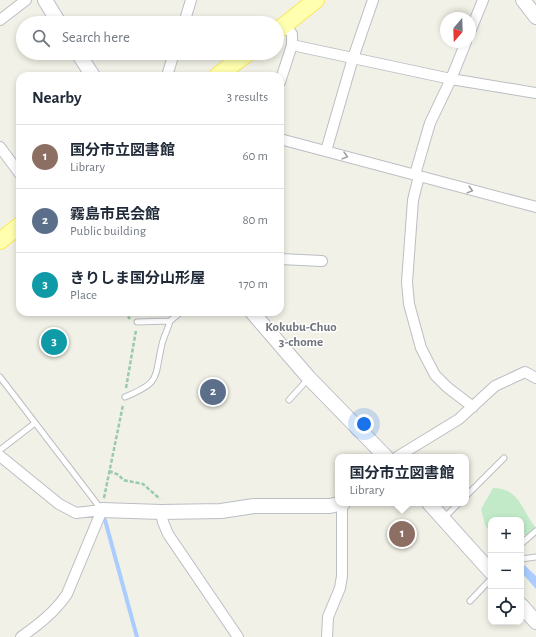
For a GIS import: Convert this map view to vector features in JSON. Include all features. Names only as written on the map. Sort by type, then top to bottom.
[{"type":"main road","points":[[284,25],[304,5],[316,0]]},
{"type":"main road","points":[[223,72],[239,60]]},
{"type":"main road","points":[[0,241],[16,228]]},
{"type":"street","points":[[0,20],[26,0]]},
{"type":"street","points":[[45,0],[55,16]]},
{"type":"street","points":[[186,16],[191,0]]},
{"type":"street","points":[[326,151],[352,58],[373,0]]},
{"type":"street","points":[[476,17],[483,0]]},
{"type":"street","points":[[523,0],[536,17]]},
{"type":"street","points":[[283,72],[292,45],[292,34],[284,30]]},
{"type":"street","points":[[292,45],[451,79],[536,93]]},
{"type":"street","points":[[464,48],[430,123],[416,171],[418,180],[413,200],[409,238],[407,282],[409,304],[421,348],[435,375],[447,387],[473,407]]},
{"type":"street","points":[[83,60],[90,72]]},
{"type":"street","points":[[167,72],[172,60]]},
{"type":"street","points":[[284,140],[536,207]]},
{"type":"street","points":[[0,147],[16,169]]},
{"type":"street","points":[[284,259],[322,261]]},
{"type":"street","points":[[255,316],[309,378],[383,454]]},
{"type":"street","points":[[402,454],[459,419],[495,386],[536,367]]},
{"type":"street","points":[[526,372],[536,378]]},
{"type":"street","points":[[0,456],[59,504],[76,512],[102,510],[162,512],[220,511],[254,506],[335,505]]},
{"type":"street","points":[[327,637],[328,617],[340,588],[342,576],[342,506]]},
{"type":"street","points":[[432,506],[488,569]]},
{"type":"street","points":[[21,637],[37,626],[61,604],[67,594],[102,510]]},
{"type":"street","points":[[162,512],[163,522],[168,534],[238,637]]},
{"type":"street","points":[[524,608],[536,622]]},
{"type":"lane","points":[[125,397],[145,389],[156,377],[163,342],[170,321],[176,316]]},
{"type":"lane","points":[[137,322],[170,321]]},
{"type":"lane","points":[[0,377],[102,510]]},
{"type":"lane","points":[[289,400],[309,378]]},
{"type":"lane","points":[[0,450],[35,423]]},
{"type":"lane","points":[[469,493],[504,458]]},
{"type":"lane","points":[[444,518],[456,506]]},
{"type":"lane","points":[[524,541],[536,531]]},
{"type":"lane","points":[[470,601],[488,582]]},
{"type":"path","points":[[102,510],[125,397],[137,322]]},
{"type":"path","points":[[110,471],[119,475],[123,480],[143,484],[162,500],[162,512]]},
{"type":"green space","points":[[493,488],[508,491],[518,500],[535,527],[527,537],[524,534],[524,517],[488,517],[488,529],[485,525],[481,509]]},
{"type":"water","points":[[524,565],[536,576],[536,589],[524,575]]},
{"type":"waterway","points":[[105,520],[137,637]]},
{"type":"place","name":"きりしま国分山形屋","points":[[54,342]]},
{"type":"place","name":"霧島市民会館","points":[[213,392]]},
{"type":"place","name":"国分市立図書館","points":[[402,534]]},
{"type":"district","name":"Kokubu-Chuo 3-chome","points":[[301,334]]}]
